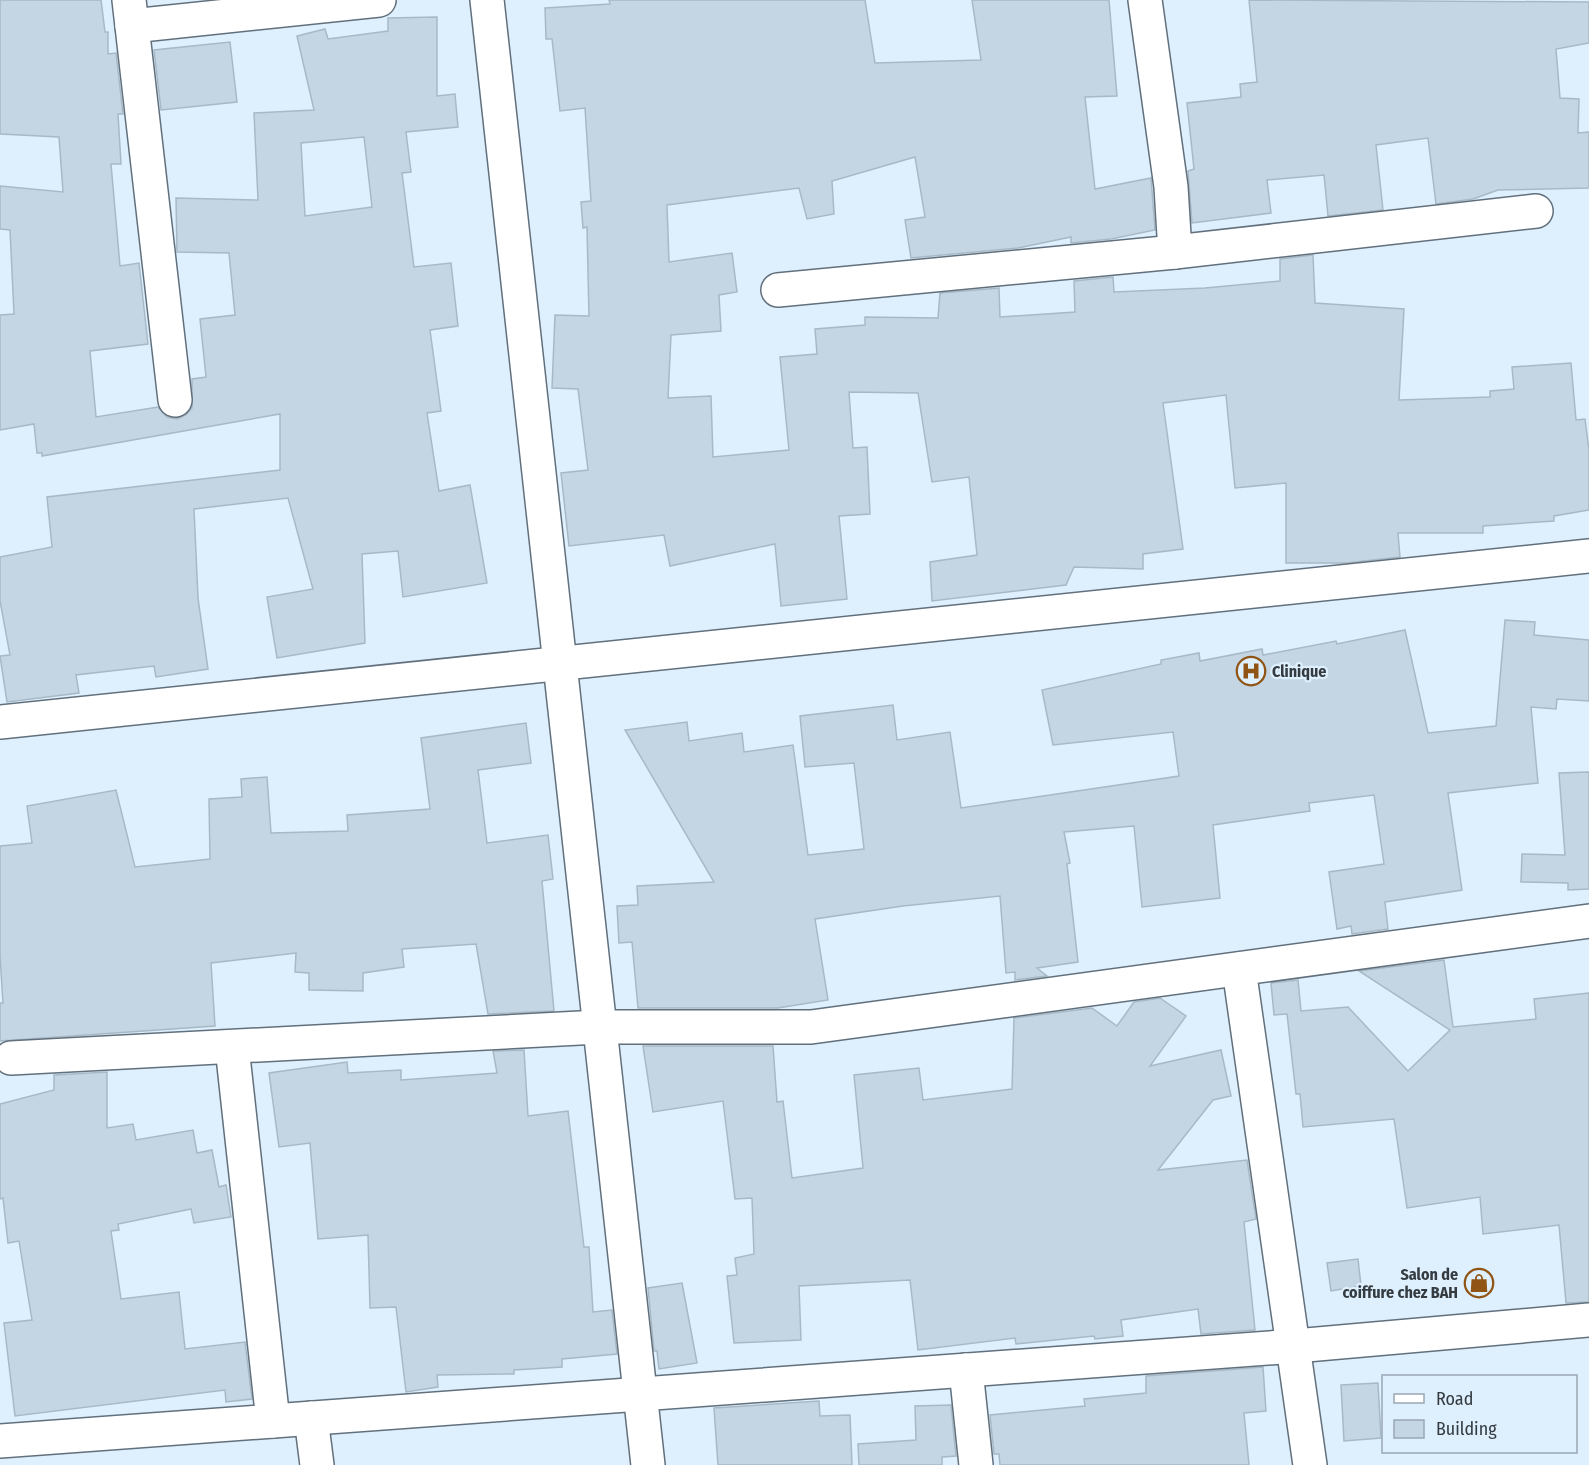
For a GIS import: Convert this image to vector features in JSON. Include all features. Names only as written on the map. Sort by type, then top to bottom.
[{"type":"street","points":[[175,400],[131,13],[379,0]]},
{"type":"street","points":[[487,0],[648,1465]]},
{"type":"street","points":[[1145,0],[1171,187],[1175,252]]},
{"type":"street","points":[[778,290],[1175,252],[1536,211]]},
{"type":"street","points":[[0,722],[1589,555]]},
{"type":"street","points":[[11,1058],[599,1027],[811,1027],[1589,921]]},
{"type":"street","points":[[1239,969],[1310,1465]]},
{"type":"street","points":[[232,1047],[273,1421]]},
{"type":"street","points":[[0,1441],[1294,1346],[1589,1320]]},
{"type":"street","points":[[966,1370],[976,1465]]},
{"type":"street","points":[[311,1418],[317,1465]]},
{"type":"street","points":[[0,1450],[2,1465]]},
{"type":"building","points":[[0,0],[101,0],[105,32],[108,32],[108,54],[116,53],[123,114],[118,114],[121,164],[111,164],[120,266],[139,263],[148,344],[90,351],[96,417],[158,407],[167,417],[177,419],[186,415],[192,408],[192,379],[206,377],[200,319],[235,315],[229,253],[177,252],[176,198],[258,200],[254,113],[314,110],[297,36],[325,29],[328,39],[388,31],[388,18],[437,17],[437,96],[455,94],[458,127],[406,132],[411,172],[402,173],[414,267],[451,263],[458,326],[430,330],[441,411],[427,413],[439,491],[470,485],[487,583],[403,597],[398,551],[362,554],[365,643],[277,658],[267,597],[313,589],[288,498],[194,509],[198,598],[208,669],[156,677],[154,666],[76,675],[79,693],[7,702],[0,656],[10,655],[0,601],[0,557],[52,547],[47,497],[280,470],[280,414],[42,456],[42,453],[37,453],[34,424],[0,430],[0,315],[14,314],[10,230],[0,229],[0,186],[63,192],[59,137],[0,134]],"holes":[[[364,137],[372,207],[305,216],[301,143]]]},
{"type":"building","points":[[609,0],[865,0],[875,63],[981,60],[972,0],[1109,0],[1117,96],[1085,97],[1095,189],[1151,178],[1155,230],[1111,239],[1071,243],[1071,237],[1018,248],[911,258],[905,220],[925,217],[915,157],[832,181],[834,214],[807,219],[799,188],[667,205],[669,262],[732,253],[737,292],[719,295],[721,331],[671,335],[668,398],[711,396],[713,457],[789,450],[780,357],[817,354],[815,329],[865,325],[865,317],[938,318],[940,293],[999,288],[1000,317],[1075,312],[1074,281],[1113,277],[1114,292],[1205,288],[1280,281],[1280,259],[1313,255],[1315,303],[1404,309],[1399,400],[1490,397],[1490,391],[1514,389],[1512,367],[1571,363],[1576,420],[1585,419],[1589,450],[1589,510],[1554,516],[1554,521],[1483,526],[1483,533],[1398,533],[1400,557],[1346,563],[1286,563],[1286,483],[1235,488],[1226,395],[1163,403],[1183,549],[1143,554],[1143,569],[1074,567],[1066,585],[932,601],[930,562],[977,555],[969,477],[932,482],[918,393],[849,392],[853,448],[867,447],[870,514],[839,516],[847,599],[781,606],[775,544],[670,566],[664,535],[569,546],[561,473],[588,470],[578,389],[552,388],[555,315],[589,316],[587,227],[583,228],[581,202],[591,201],[585,108],[560,111],[552,39],[546,39],[545,8],[610,4]]},
{"type":"building","points":[[1249,0],[1589,2],[1589,43],[1556,49],[1560,98],[1579,99],[1578,133],[1589,132],[1589,188],[1498,190],[1473,199],[1436,204],[1428,138],[1376,145],[1383,210],[1328,216],[1324,175],[1267,180],[1271,213],[1192,223],[1188,171],[1194,169],[1187,103],[1241,97],[1240,84],[1257,82]]},
{"type":"building","points":[[230,42],[237,102],[161,110],[154,50]]},
{"type":"building","points":[[1505,620],[1535,622],[1534,635],[1589,640],[1589,701],[1557,699],[1556,709],[1531,707],[1538,783],[1448,793],[1462,890],[1385,902],[1388,929],[1352,934],[1351,926],[1337,929],[1329,872],[1384,864],[1374,795],[1309,803],[1310,811],[1213,825],[1220,898],[1142,907],[1134,826],[1064,832],[1070,863],[1067,864],[1078,962],[1037,968],[1047,976],[1015,980],[1015,972],[1006,973],[1000,896],[903,906],[815,919],[828,1000],[778,1008],[638,1008],[632,942],[619,943],[617,906],[638,905],[637,886],[714,882],[625,730],[687,722],[689,741],[742,733],[744,752],[793,745],[808,855],[864,849],[854,763],[805,767],[800,716],[893,705],[897,740],[950,732],[961,808],[1179,776],[1173,732],[1053,745],[1042,690],[1161,664],[1161,660],[1199,653],[1200,661],[1262,649],[1263,655],[1336,641],[1337,644],[1405,630],[1428,733],[1496,726]]},
{"type":"building","points":[[526,723],[531,763],[478,770],[487,843],[548,835],[553,879],[542,881],[554,1011],[488,1014],[476,944],[402,949],[404,967],[363,973],[363,991],[309,990],[309,973],[295,972],[296,953],[211,963],[215,1026],[0,1041],[0,1003],[3,1003],[0,956],[0,846],[32,843],[27,806],[116,790],[135,867],[210,859],[209,799],[242,797],[241,779],[267,777],[271,833],[348,831],[347,815],[430,809],[421,738]]},
{"type":"building","points":[[1589,772],[1589,889],[1568,890],[1568,883],[1521,882],[1522,854],[1565,855],[1559,773]]},
{"type":"building","points":[[1444,960],[1453,1027],[1536,1019],[1534,999],[1589,993],[1589,1302],[1566,1303],[1559,1225],[1483,1234],[1480,1197],[1407,1208],[1394,1119],[1303,1127],[1300,1094],[1296,1094],[1287,1014],[1274,1015],[1271,983],[1298,980],[1301,1011],[1348,1007],[1408,1071],[1450,1030],[1359,971]]},
{"type":"building","points":[[1160,998],[1186,1016],[1150,1066],[1221,1050],[1231,1096],[1213,1100],[1158,1170],[1247,1160],[1256,1219],[1244,1222],[1255,1330],[1201,1334],[1198,1309],[1121,1320],[1123,1336],[1095,1339],[1094,1336],[1016,1344],[1015,1338],[918,1350],[910,1280],[799,1286],[801,1340],[734,1343],[727,1276],[737,1275],[735,1258],[754,1254],[752,1198],[735,1199],[723,1101],[653,1112],[643,1046],[773,1046],[777,1102],[783,1101],[792,1178],[863,1168],[854,1075],[919,1068],[923,1100],[1012,1089],[1014,1018],[1092,1008],[1117,1026],[1134,1002]]},
{"type":"building","points":[[524,1050],[528,1116],[568,1111],[584,1247],[589,1247],[593,1312],[612,1310],[617,1354],[562,1359],[562,1367],[514,1370],[514,1374],[437,1375],[438,1387],[406,1392],[396,1307],[370,1308],[368,1235],[318,1239],[310,1143],[279,1147],[269,1073],[347,1062],[348,1073],[401,1070],[401,1080],[497,1073],[493,1051]]},
{"type":"building","points":[[107,1072],[107,1128],[133,1124],[136,1140],[193,1130],[197,1153],[212,1150],[219,1187],[226,1185],[231,1217],[194,1223],[191,1209],[118,1224],[119,1230],[111,1231],[121,1299],[179,1292],[185,1349],[245,1342],[252,1399],[226,1402],[225,1390],[15,1416],[4,1323],[32,1320],[19,1241],[8,1243],[3,1198],[0,1199],[0,1104],[54,1090],[54,1075]]},
{"type":"building","points":[[1358,1259],[1361,1286],[1331,1291],[1327,1263]]},
{"type":"building","points":[[682,1283],[697,1363],[659,1369],[657,1351],[654,1351],[648,1288]]},
{"type":"building","points":[[1263,1367],[1266,1411],[1244,1413],[1249,1465],[1000,1465],[999,1454],[994,1454],[990,1415],[1085,1406],[1084,1399],[1146,1393],[1146,1376]]},
{"type":"building","points":[[1378,1383],[1381,1438],[1344,1441],[1341,1385]]},
{"type":"building","points":[[819,1401],[820,1416],[850,1415],[852,1465],[718,1465],[714,1408]]},
{"type":"building","points":[[951,1405],[956,1456],[942,1457],[942,1465],[859,1465],[858,1444],[916,1440],[915,1406]]},
{"type":"place","name":"Clinique","points":[[1251,671]]},
{"type":"place","name":"Salon de coiffure chez BAH","points":[[1479,1283]]}]
